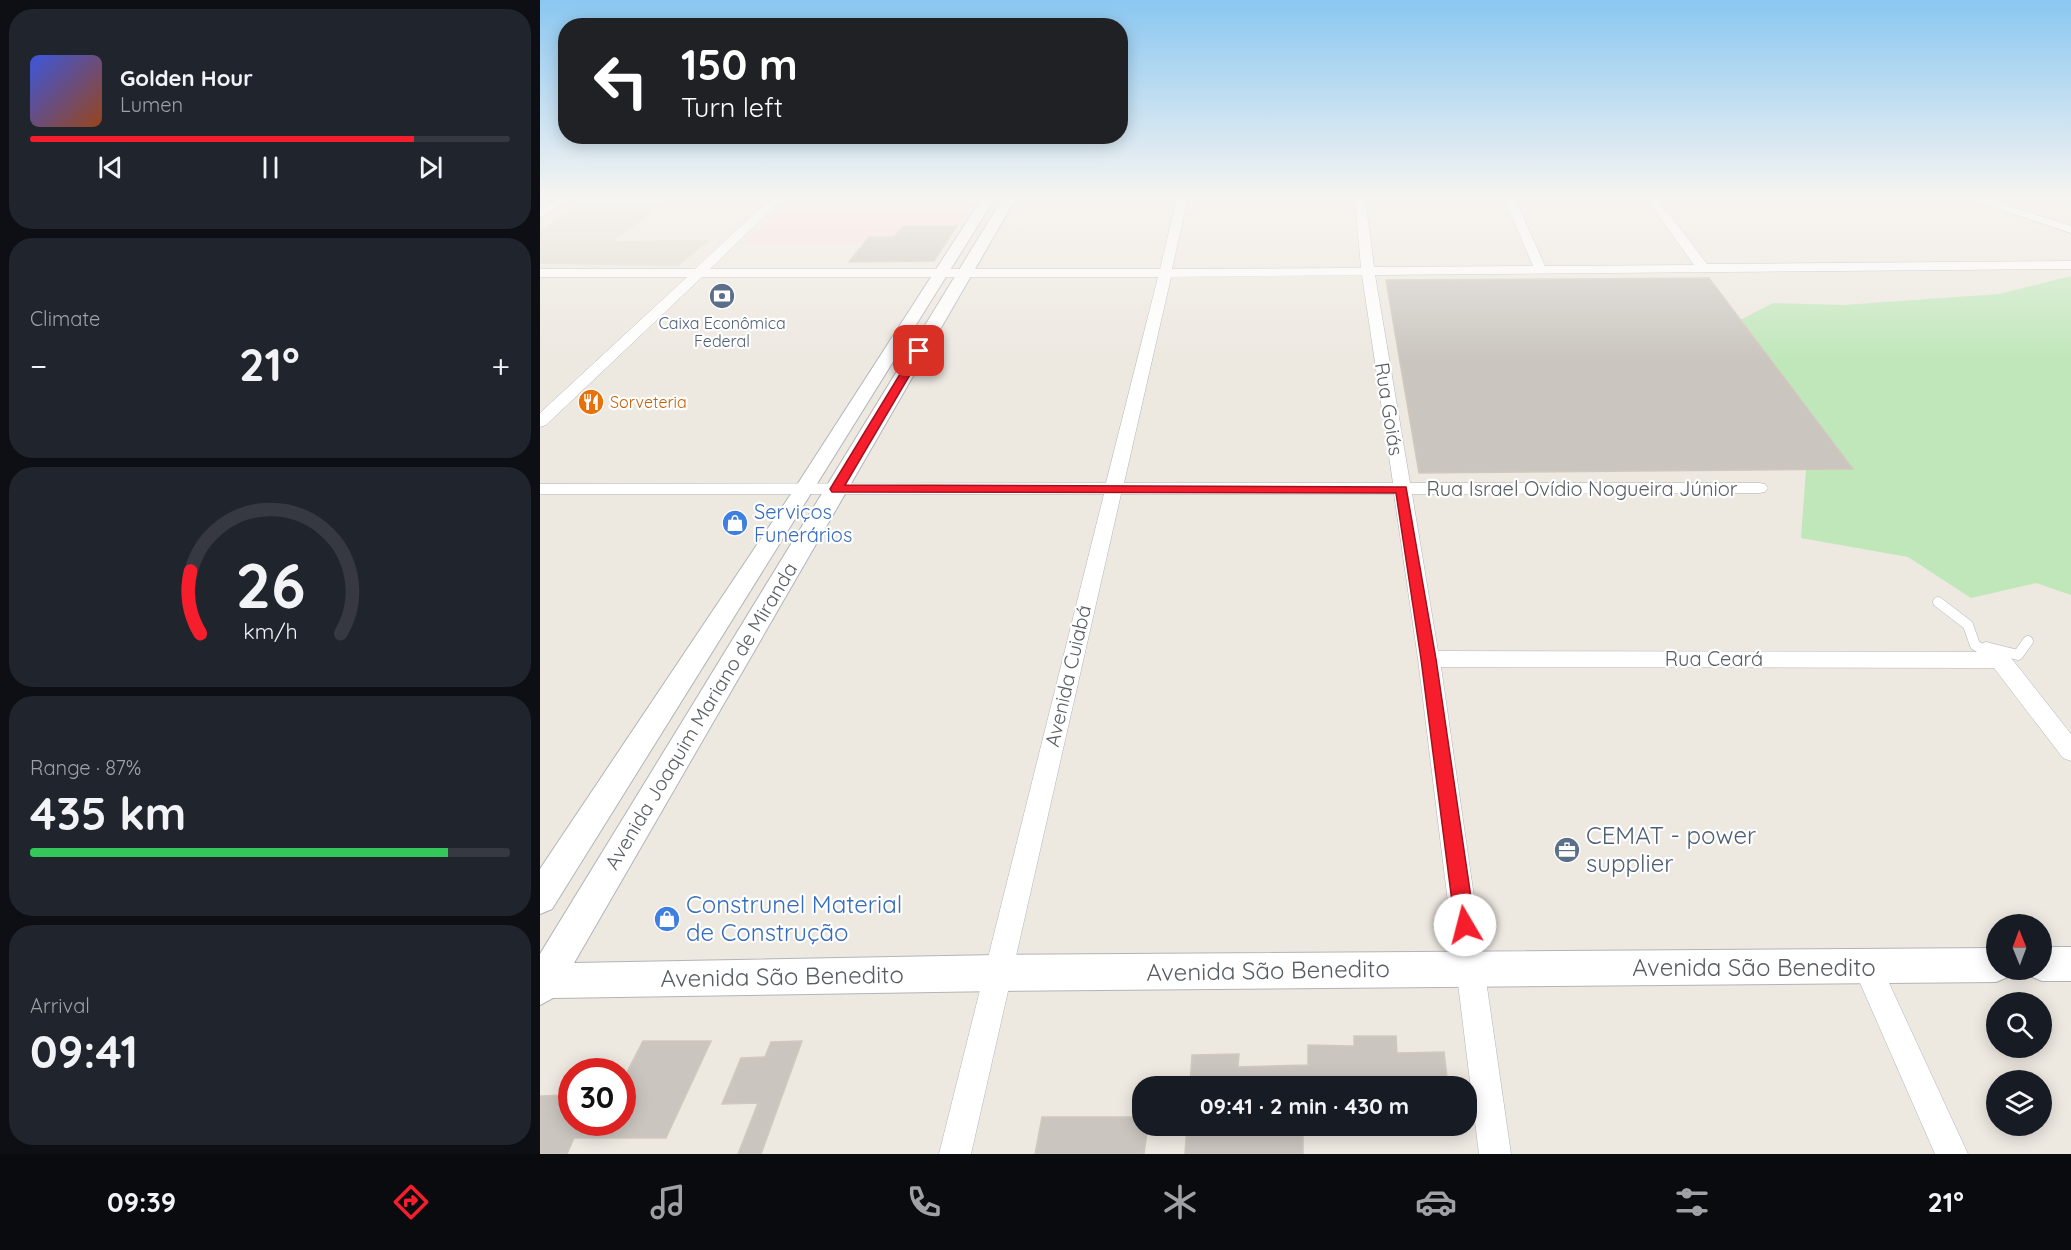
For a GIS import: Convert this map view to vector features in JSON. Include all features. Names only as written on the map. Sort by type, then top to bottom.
[{"type":"street","points":[[540,422],[720,252]]},
{"type":"street","name":"Avenida Joaquim Mariano de Miranda","points":[[540,898],[805,489],[941,272],[957,252]]},
{"type":"street","name":"Avenida Joaquim Mariano de Miranda","points":[[541,983],[966,272],[975,252]]},
{"type":"street","name":"Avenida Cuiabá","points":[[955,1154],[1170,252]]},
{"type":"street","name":"Rua Goiás","points":[[1366,252],[1429,659],[1495,1154]]},
{"type":"street","points":[[1533,252],[1541,270]]},
{"type":"street","points":[[1691,252],[1703,268]]},
{"type":"street","points":[[540,273],[1165,273],[2071,265]]},
{"type":"street","name":"Rua Israel Ovídio Nogueira Júnior","points":[[540,489],[1760,488]]},
{"type":"street","name":"Rua Ceará","points":[[1429,659],[2000,660]]},
{"type":"street","points":[[2000,660],[2071,751]]},
{"type":"street","points":[[673,693],[716,692]]},
{"type":"street","points":[[2052,964],[2071,964]]},
{"type":"street","name":"Avenida São Benedito","points":[[541,983],[998,973],[1986,965]]},
{"type":"street","points":[[1867,967],[1952,1154]]},
{"type":"lane","points":[[1938,602],[1968,625],[1975,645],[2000,660]]},
{"type":"lane","points":[[1975,645],[2018,655],[2028,641]]},
{"type":"shaded area","points":[[540,252],[695,252],[678,266],[540,264]]},
{"type":"green space","points":[[2071,276],[2071,595],[2036,583],[1971,598],[1908,557],[1801,538],[1806,470],[1852,469],[1740,320],[1773,303],[1844,305],[1999,294]]},
{"type":"building","points":[[857,252],[940,252],[934,261],[849,262]]},
{"type":"building","points":[[1709,278],[1853,469],[1419,473],[1386,280]]},
{"type":"building","points":[[1354,1036],[1396,1036],[1397,1053],[1444,1052],[1447,1076],[1191,1076],[1192,1055],[1239,1054],[1238,1067],[1308,1065],[1308,1045],[1354,1046]]},
{"type":"building","points":[[643,1041],[711,1041],[666,1138],[574,1138],[567,1154],[540,1154],[540,1096],[558,1095],[558,1136],[636,1136],[634,1058]]},
{"type":"building","points":[[802,1041],[761,1154],[738,1154],[758,1103],[722,1104],[741,1058],[765,1057],[771,1042]]},
{"type":"building","points":[[1042,1117],[1132,1117],[1132,1136],[1146,1136],[1144,1154],[1035,1154]]},
{"type":"building","points":[[1186,1136],[1303,1136],[1303,1154],[1185,1154]]},
{"type":"place","name":"Caixa Econômica Federal","points":[[722,296]]},
{"type":"place","name":"Sorveteria","points":[[591,402]]},
{"type":"place","name":"Serviços Funerários","points":[[735,523]]},
{"type":"place","name":"CEMAT - power supplier","points":[[1567,850]]},
{"type":"place","name":"Construnel Material de Construção","points":[[667,919]]},
{"type":"route","points":[[919,351],[837,489],[1402,489],[1429,659],[1465,925]]}]
